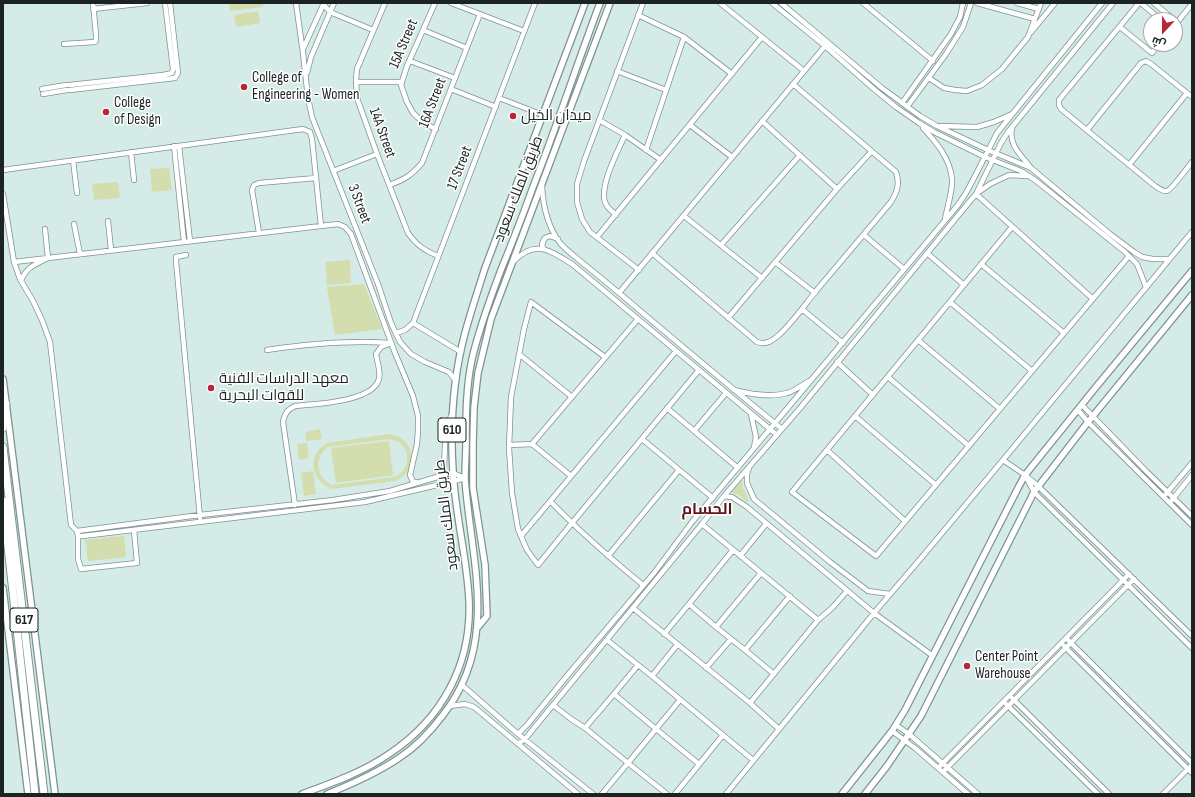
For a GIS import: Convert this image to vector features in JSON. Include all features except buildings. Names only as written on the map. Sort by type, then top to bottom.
[{"type":"highway","points":[[3,428],[6,404]]},
{"type":"highway","name":"617","points":[[3,447],[44,794]]},
{"type":"highway","name":"617","points":[[3,501],[35,794]]},
{"type":"main road","name":"طريق الملك سعود","points":[[302,794],[333,782],[389,755],[420,730],[444,700],[461,663],[467,641],[469,607],[468,586],[453,473],[452,435],[456,382],[461,352],[485,268],[585,3]]},
{"type":"main road","name":"طريق الملك سعود","points":[[327,794],[343,788],[389,765],[409,751],[433,729],[450,706],[462,685],[470,664],[479,609],[475,560],[465,478],[466,418],[472,360],[492,294],[549,145],[600,3]]},
{"type":"main road","points":[[477,628],[487,616],[485,565],[473,488],[474,407],[478,373],[491,319],[610,3]]},
{"type":"main road","points":[[844,793],[892,731],[905,710],[1025,476],[1192,271]]},
{"type":"main road","points":[[865,794],[887,766],[921,716],[1034,492],[1088,422],[1191,298]]},
{"type":"main road","points":[[3,378],[55,794]]},
{"type":"main road","points":[[3,588],[28,794]]},
{"type":"street","points":[[64,44],[95,42],[95,9],[93,3]]},
{"type":"street","points":[[95,9],[148,3]]},
{"type":"street","points":[[165,3],[173,69],[172,73]]},
{"type":"street","points":[[170,3],[178,73],[177,76]]},
{"type":"street","name":"3 Street","points":[[296,3],[308,98],[312,117],[396,333],[400,342],[411,354],[425,362],[449,372],[456,382]]},
{"type":"street","points":[[306,78],[311,57],[334,3]]},
{"type":"street","name":"14A Street","points":[[385,3],[357,69],[357,98],[408,234],[413,241],[426,251],[438,256]]},
{"type":"street","name":"15A Street","points":[[435,3],[401,85],[413,113],[425,124],[436,129]]},
{"type":"street","points":[[451,3],[462,5],[480,14],[524,31]]},
{"type":"street","name":"17 Street","points":[[412,323],[535,3]]},
{"type":"street","points":[[639,270],[590,232],[582,219],[577,202],[578,184],[584,161],[643,3]]},
{"type":"street","points":[[720,3],[804,71]]},
{"type":"street","points":[[772,3],[881,94],[919,123],[985,157],[1029,176],[1129,256],[1137,264],[1146,288]]},
{"type":"street","points":[[781,3],[857,68],[920,116],[937,126],[988,150],[1031,168]]},
{"type":"street","points":[[863,3],[933,61]]},
{"type":"street","points":[[902,103],[951,34],[960,17],[963,3]]},
{"type":"street","points":[[907,107],[963,27],[971,3]]},
{"type":"street","points":[[977,3],[1035,18],[1043,17]]},
{"type":"street","points":[[1017,3],[1039,8]]},
{"type":"street","points":[[1028,37],[1041,3]]},
{"type":"street","points":[[928,78],[944,88],[955,90],[967,91],[982,85],[1002,69],[1055,3]]},
{"type":"street","points":[[518,734],[643,585],[692,522],[944,221],[966,193],[997,133],[1102,3]]},
{"type":"street","points":[[518,744],[525,738],[553,705],[724,496],[777,435],[976,194],[1001,143],[1013,125],[1113,3]]},
{"type":"street","points":[[1151,12],[1140,3],[1059,100],[1059,105],[1061,109],[1163,191],[1167,191],[1192,162]]},
{"type":"street","points":[[1154,3],[1164,12]]},
{"type":"street","points":[[303,51],[323,4],[330,12],[373,30]]},
{"type":"street","points":[[1183,14],[1192,4]]},
{"type":"street","name":"16A Street","points":[[389,185],[403,180],[414,173],[422,163],[480,14]]},
{"type":"street","points":[[638,15],[684,37],[732,74]]},
{"type":"street","points":[[1120,27],[1143,46]]},
{"type":"street","points":[[423,30],[467,48]]},
{"type":"street","points":[[646,150],[684,37]]},
{"type":"street","points":[[597,237],[762,37]]},
{"type":"street","points":[[619,293],[825,46]]},
{"type":"street","points":[[303,51],[314,49]]},
{"type":"street","points":[[410,61],[455,78]]},
{"type":"street","points":[[1087,130],[1141,63],[1146,61],[1192,97]]},
{"type":"street","points":[[617,71],[666,90]]},
{"type":"street","points":[[42,91],[172,73],[177,76]]},
{"type":"street","points":[[68,88],[175,78],[177,76]]},
{"type":"street","points":[[356,82],[402,82]]},
{"type":"street","points":[[652,253],[757,342],[763,344],[778,336],[864,235],[896,194],[899,180],[896,172],[793,84]]},
{"type":"street","points":[[451,89],[496,107]]},
{"type":"street","points":[[1129,165],[1187,93]]},
{"type":"street","points":[[499,98],[542,115]]},
{"type":"street","points":[[937,126],[977,127],[994,122],[1013,113]]},
{"type":"street","points":[[599,120],[625,135],[661,160]]},
{"type":"street","points":[[762,121],[837,189]]},
{"type":"street","points":[[919,123],[943,152],[952,179],[944,221]]},
{"type":"street","points":[[690,125],[732,157]]},
{"type":"street","points":[[1013,125],[1011,135],[1014,146],[1031,168],[1110,234],[1134,252],[1142,257],[1169,259]]},
{"type":"street","points":[[3,170],[303,129],[309,131],[311,134],[321,226]]},
{"type":"street","points":[[616,215],[606,206],[604,189],[625,135]]},
{"type":"street","points":[[176,146],[187,242]]},
{"type":"street","points":[[131,152],[134,180]]},
{"type":"street","points":[[728,318],[837,189],[871,152]]},
{"type":"street","points":[[334,171],[377,154]]},
{"type":"street","points":[[721,245],[800,155]]},
{"type":"street","points":[[73,160],[77,193]]},
{"type":"street","points":[[976,194],[990,184],[1009,175],[1029,176]]},
{"type":"street","points":[[259,233],[252,190],[254,185],[259,183],[316,178]]},
{"type":"street","points":[[542,184],[543,199],[547,215],[553,232],[558,240],[573,255],[782,429]]},
{"type":"street","points":[[3,194],[14,262],[21,280],[42,320],[50,342],[71,525],[77,533],[84,536],[365,502],[465,478]]},
{"type":"street","points":[[976,194],[1093,299]]},
{"type":"street","points":[[684,216],[762,278]]},
{"type":"street","points":[[108,221],[111,250]]},
{"type":"street","points":[[74,224],[80,254]]},
{"type":"street","points":[[14,262],[338,224],[345,227],[351,234],[391,343],[413,396],[418,416],[417,444],[410,476],[413,482],[418,483]]},
{"type":"street","points":[[1012,227],[792,492],[876,556],[1129,256]]},
{"type":"street","points":[[45,229],[48,258]]},
{"type":"street","points":[[726,794],[874,613],[1192,232]]},
{"type":"street","points":[[864,235],[904,270]]},
{"type":"street","points":[[543,248],[543,242],[546,238],[550,236],[558,240]]},
{"type":"street","points":[[512,263],[520,254],[527,250],[543,248],[553,252],[572,264],[777,435]]},
{"type":"street","points":[[927,254],[964,285]]},
{"type":"street","points":[[186,255],[176,257],[176,261],[200,521]]},
{"type":"street","points":[[21,280],[25,272],[30,267],[48,258]]},
{"type":"street","points":[[775,262],[815,293]]},
{"type":"street","points":[[981,264],[1064,333]]},
{"type":"street","points":[[605,357],[531,302],[511,397],[509,445],[512,493],[518,528],[527,550],[538,565],[699,370]]},
{"type":"street","points":[[950,302],[1032,371]]},
{"type":"street","points":[[802,309],[842,343]]},
{"type":"street","points":[[532,444],[638,319]]},
{"type":"street","points":[[396,333],[405,330],[412,323],[461,352]]},
{"type":"street","points":[[918,340],[1000,409]]},
{"type":"street","points":[[267,350],[323,343],[364,341],[391,343]]},
{"type":"street","points":[[295,505],[283,422],[288,409],[295,406],[355,397],[368,392],[376,385],[380,377],[376,354],[381,347],[391,343]]},
{"type":"street","points":[[521,536],[676,351]]},
{"type":"street","points":[[519,354],[572,396]]},
{"type":"street","points":[[837,362],[873,395]]},
{"type":"street","points":[[888,377],[969,446]]},
{"type":"street","points":[[733,389],[747,393],[775,395],[788,393],[812,379]]},
{"type":"street","points":[[694,432],[726,393]]},
{"type":"street","points":[[1082,405],[1192,516]]},
{"type":"street","points":[[667,408],[738,468]]},
{"type":"street","points":[[441,475],[444,469],[447,429],[453,410]]},
{"type":"street","points":[[1078,410],[1088,422],[1192,525]]},
{"type":"street","points":[[751,414],[756,436],[754,449]]},
{"type":"street","points":[[855,416],[936,485]]},
{"type":"street","points":[[642,438],[713,498]]},
{"type":"street","points":[[509,445],[532,444],[571,476]]},
{"type":"street","points":[[827,450],[906,521]]},
{"type":"street","points":[[1003,460],[1038,486],[1192,636]]},
{"type":"street","points":[[1164,497],[1192,463]]},
{"type":"street","points":[[750,465],[748,483],[754,500],[868,591],[890,594]]},
{"type":"street","points":[[608,556],[679,470]]},
{"type":"street","points":[[77,533],[200,515],[295,505],[368,495],[390,491],[441,475],[453,473],[465,478]]},
{"type":"street","points":[[1169,503],[1192,475]]},
{"type":"street","points":[[1025,476],[1034,492],[1192,648]]},
{"type":"street","points":[[724,496],[732,497],[747,507],[874,613],[933,656]]},
{"type":"street","points":[[550,500],[572,523],[608,556],[643,585]]},
{"type":"street","points":[[702,524],[818,620]]},
{"type":"street","points":[[740,556],[766,524]]},
{"type":"street","points":[[77,533],[78,559],[81,569],[137,563],[134,530]]},
{"type":"street","points":[[664,634],[733,550]]},
{"type":"street","points":[[716,627],[761,573]]},
{"type":"street","points":[[938,768],[1129,574]]},
{"type":"street","points":[[943,772],[1134,579]]},
{"type":"street","points":[[750,704],[818,620],[832,608],[847,591]]},
{"type":"street","points":[[745,650],[790,596]]},
{"type":"street","points":[[689,604],[774,674]]},
{"type":"street","points":[[633,608],[779,728]]},
{"type":"street","points":[[1066,638],[1192,764],[1163,794]]},
{"type":"street","points":[[706,668],[731,639]]},
{"type":"street","points":[[607,640],[753,760]]},
{"type":"street","points":[[1061,643],[1192,773]]},
{"type":"street","points":[[652,676],[677,644]]},
{"type":"street","points":[[586,728],[638,665]]},
{"type":"street","points":[[462,685],[518,734],[525,738],[593,794]]},
{"type":"street","points":[[614,694],[699,764]]},
{"type":"street","points":[[1010,695],[1109,794]]},
{"type":"street","points":[[602,794],[680,700]]},
{"type":"street","points":[[1003,701],[1098,794]]},
{"type":"street","points":[[450,706],[465,704],[470,705],[578,794]]},
{"type":"street","points":[[553,705],[586,728],[667,794]]},
{"type":"street","points":[[896,725],[909,734],[978,794]]},
{"type":"street","points":[[892,731],[905,740],[968,794]]},
{"type":"street","points":[[675,794],[723,735]]},
{"type":"street","points":[[338,794],[343,788]]},
{"type":"green space","points":[[229,3],[262,3],[263,7],[230,11]]},
{"type":"green space","points":[[258,11],[260,23],[236,27],[234,15]]},
{"type":"green space","points":[[169,168],[172,190],[152,192],[150,169]]},
{"type":"green space","points":[[118,182],[120,198],[94,200],[92,184]]},
{"type":"green space","points":[[350,260],[351,283],[327,285],[325,262]]},
{"type":"green space","points":[[364,284],[382,329],[335,335],[327,287]]},
{"type":"green space","points":[[320,429],[322,439],[306,441],[305,432]]},
{"type":"green space","points":[[389,434],[398,436],[405,441],[409,448],[412,455],[411,463],[403,476],[395,481],[332,489],[319,480],[314,468],[316,454],[320,448],[327,443]],"holes":[[[389,439],[396,441],[406,450],[407,462],[405,468],[394,477],[332,485],[327,482],[320,473],[318,462],[323,451],[328,447]]]},
{"type":"green space","points":[[389,441],[393,475],[336,483],[331,448]]},
{"type":"green space","points":[[307,443],[309,458],[299,460],[297,444]]},
{"type":"green space","points":[[313,471],[316,494],[304,496],[301,473]]},
{"type":"green space","points":[[742,479],[743,488],[749,500],[747,502],[739,495],[731,492]]},
{"type":"green space","points":[[124,536],[126,557],[88,561],[85,540]]},
{"type":"place","name":"College of Engineering - Women","points":[[244,87]]},
{"type":"place","name":"College of Design","points":[[106,112]]},
{"type":"place","name":"ميدان الخيل","points":[[513,116]]},
{"type":"place","name":"معهد الدراسات الفنية للقوات البحرية","points":[[211,388]]},
{"type":"place","name":"Center Point Warehouse","points":[[967,666]]},
{"type":"district","name":"الحسام","points":[[707,510]]}]
